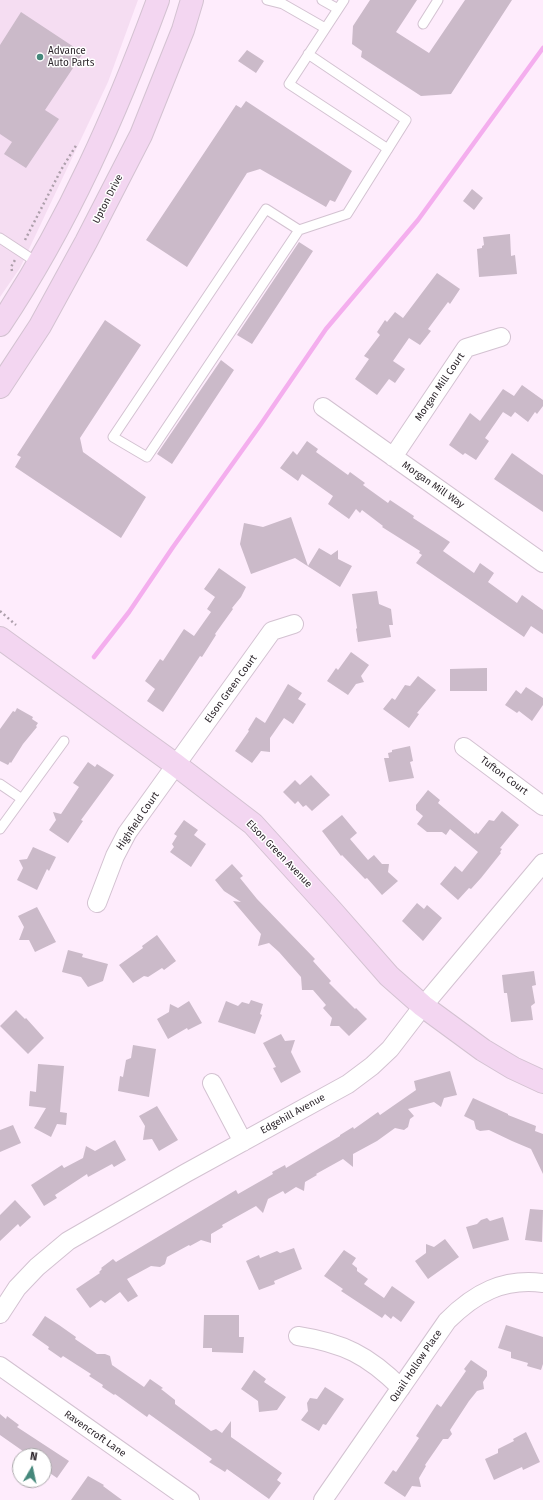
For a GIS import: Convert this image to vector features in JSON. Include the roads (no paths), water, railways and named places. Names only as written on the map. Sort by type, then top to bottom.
[{"type":"main road","points":[[0,325],[22,292],[62,221],[99,148],[131,73],[158,0]]},
{"type":"main road","name":"Upton Drive","points":[[0,387],[40,326],[86,242],[141,135],[183,30],[192,0]]},
{"type":"main road","name":"Elson Green Avenue","points":[[0,638],[176,765],[253,824],[389,976],[445,1024],[513,1068],[543,1082]]},
{"type":"street","name":"Morgan Mill Court","points":[[392,457],[466,348],[501,337]]},
{"type":"street","name":"Morgan Mill Way","points":[[323,407],[543,563]]},
{"type":"street","name":"Elson Green Court","points":[[176,765],[272,631],[294,624]]},
{"type":"street","name":"Tufton Court","points":[[464,747],[543,806]]},
{"type":"street","name":"Highfield Court","points":[[97,903],[115,856],[127,833],[176,765]]},
{"type":"street","name":"Edgehill Avenue","points":[[0,1314],[17,1288],[36,1267],[58,1248],[186,1173],[348,1084],[372,1066],[390,1049],[423,1006],[543,863]]},
{"type":"street","points":[[212,1083],[243,1142]]},
{"type":"street","name":"Quail Hollow Place","points":[[323,1500],[447,1321],[462,1306],[479,1295],[498,1287],[526,1281],[543,1283]]},
{"type":"street","points":[[298,1336],[322,1340],[345,1348],[367,1359],[387,1374],[401,1388]]},
{"type":"street","name":"Ravencroft Lane","points":[[0,1366],[190,1500]]},
{"type":"lane","points":[[267,0],[283,4],[326,28]]},
{"type":"lane","points":[[322,0],[338,9]]},
{"type":"lane","points":[[344,0],[289,84],[388,149]]},
{"type":"lane","points":[[423,24],[438,0]]},
{"type":"lane","points":[[300,230],[266,209],[113,437],[147,458],[300,230],[347,214],[406,120],[308,54]]},
{"type":"lane","points":[[0,238],[38,263]]},
{"type":"lane","points":[[0,829],[64,741]]},
{"type":"lane","points":[[0,784],[22,798]]},
{"type":"waterway","points":[[94,657],[129,612],[326,329],[418,220],[543,48]]},
{"type":"place","name":"Advance Auto Parts","points":[[40,57]]}]
